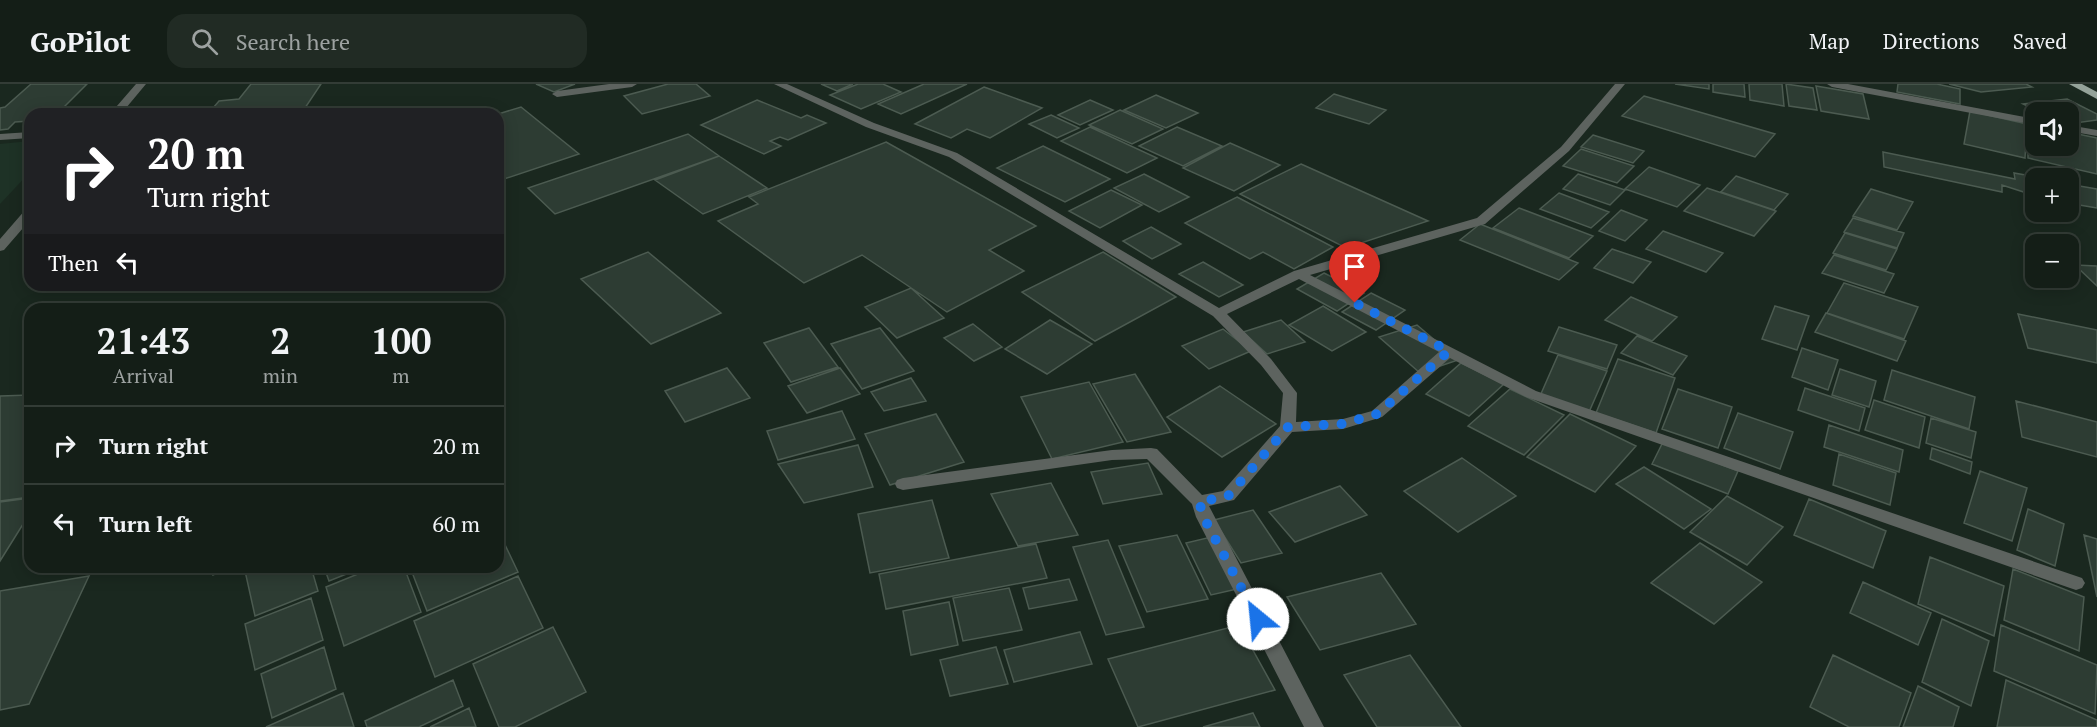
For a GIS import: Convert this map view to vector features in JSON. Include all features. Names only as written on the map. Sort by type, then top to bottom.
[{"type":"main road","points":[[2074,84],[2097,96]]},
{"type":"street","points":[[120,108],[141,84]]},
{"type":"street","points":[[556,93],[632,84]]},
{"type":"street","points":[[779,84],[870,125],[953,154],[1218,313],[1266,362],[1290,393],[1288,427],[1228,496],[1199,502]]},
{"type":"street","points":[[1218,313],[1299,274],[1481,221],[1565,149],[1620,84]]},
{"type":"street","points":[[1832,84],[2025,120]]},
{"type":"street","points":[[2079,130],[2097,132]]},
{"type":"street","points":[[0,137],[24,135]]},
{"type":"street","points":[[0,247],[24,219]]},
{"type":"street","points":[[1299,274],[1531,394],[2076,583]]},
{"type":"street","points":[[1288,427],[1343,424],[1377,414],[1449,351]]},
{"type":"street","points":[[903,484],[1112,454],[1151,453],[1199,502],[1204,518],[1314,727]]},
{"type":"shaded area","points":[[24,142],[24,178],[0,204],[0,144]]},
{"type":"building","points":[[31,84],[87,84],[63,108],[24,108],[24,121],[15,122],[8,129],[0,130],[0,108],[5,107]]},
{"type":"building","points":[[251,84],[321,84],[305,108],[213,108],[219,101],[239,99]]},
{"type":"building","points":[[536,84],[575,84],[554,92]]},
{"type":"building","points":[[668,84],[696,84],[710,96],[642,114],[624,96]]},
{"type":"building","points":[[821,84],[853,84],[837,91]]},
{"type":"building","points":[[858,84],[883,84],[901,92],[861,109],[830,95]]},
{"type":"building","points":[[924,84],[967,84],[901,114],[878,104]]},
{"type":"building","points":[[1675,84],[1709,84],[1709,89]]},
{"type":"building","points":[[1713,84],[1744,84],[1745,97],[1713,92]]},
{"type":"building","points":[[1749,84],[1782,84],[1784,106],[1750,100]]},
{"type":"building","points":[[1786,84],[1813,88],[1817,110],[1789,106]]},
{"type":"building","points":[[1898,84],[1937,84],[1960,89],[1960,104],[1897,92]]},
{"type":"building","points":[[1949,84],[2026,84],[2032,87],[1981,92]]},
{"type":"building","points":[[1816,86],[1863,94],[1869,119],[1821,111]]},
{"type":"building","points":[[984,87],[1042,108],[990,138],[967,129],[951,138],[915,124]]},
{"type":"building","points":[[1334,94],[1386,110],[1369,124],[1316,108]]},
{"type":"building","points":[[1156,95],[1198,113],[1166,128],[1124,110]]},
{"type":"building","points":[[1644,96],[1775,134],[1755,157],[1622,116]]},
{"type":"building","points":[[2067,99],[2073,102],[2041,102]]},
{"type":"building","points":[[757,100],[801,118],[807,115],[826,123],[788,140],[780,137],[770,141],[781,146],[764,154],[701,125]]},
{"type":"building","points":[[1090,100],[1113,110],[1080,125],[1058,115]]},
{"type":"building","points":[[2079,105],[2097,114],[2097,120],[2079,122]]},
{"type":"building","points":[[521,107],[579,154],[504,179],[504,112]]},
{"type":"building","points":[[1120,110],[1163,129],[1132,144],[1089,125]]},
{"type":"building","points":[[1970,111],[2025,124],[2025,158],[1964,144]]},
{"type":"building","points":[[1051,115],[1079,128],[1057,138],[1029,124]]},
{"type":"building","points":[[1090,127],[1157,158],[1127,173],[1061,141]]},
{"type":"building","points":[[1177,127],[1222,146],[1183,166],[1139,146]]},
{"type":"building","points":[[688,134],[719,156],[555,214],[528,188]]},
{"type":"building","points":[[2079,134],[2097,138],[2097,174],[2028,158],[2028,156],[2079,156]]},
{"type":"building","points":[[1593,135],[1644,151],[1633,163],[1581,147]]},
{"type":"building","points":[[886,142],[1036,226],[989,250],[1024,271],[947,312],[862,255],[804,283],[718,221],[758,204],[749,197]]},
{"type":"building","points":[[1230,143],[1280,165],[1234,191],[1183,168]]},
{"type":"building","points":[[1043,146],[1110,179],[1065,202],[997,168]]},
{"type":"building","points":[[1581,149],[1634,166],[1617,183],[1563,166]]},
{"type":"building","points":[[1883,152],[2015,179],[2014,173],[2025,175],[2025,192],[2002,185],[2002,192],[1884,167]]},
{"type":"building","points":[[719,156],[767,188],[703,214],[655,180]]},
{"type":"building","points":[[1301,164],[1428,221],[1346,248],[1240,194]]},
{"type":"building","points":[[1649,167],[1700,185],[1677,207],[1625,189]]},
{"type":"building","points":[[1144,174],[1189,197],[1159,212],[1114,188]]},
{"type":"building","points":[[1578,174],[1625,190],[1610,205],[1563,189]]},
{"type":"building","points":[[1736,176],[1788,194],[1774,210],[1721,192]]},
{"type":"building","points":[[2079,186],[2097,189],[2097,208],[2079,205]]},
{"type":"building","points":[[1707,188],[1776,211],[1754,236],[1684,211]]},
{"type":"building","points":[[1871,189],[1913,202],[1897,230],[1853,216]]},
{"type":"building","points":[[1111,190],[1142,205],[1100,228],[1069,211]]},
{"type":"building","points":[[1559,193],[1609,212],[1591,228],[1540,209]]},
{"type":"building","points":[[1237,197],[1333,247],[1294,269],[1263,252],[1250,259],[1185,223]]},
{"type":"building","points":[[1519,208],[1593,236],[1569,258],[1493,228]]},
{"type":"building","points":[[1621,210],[1647,220],[1625,241],[1599,231]]},
{"type":"building","points":[[1853,218],[1904,233],[1897,248],[1844,232]]},
{"type":"building","points":[[1480,224],[1578,263],[1559,280],[1460,240]]},
{"type":"building","points":[[1151,227],[1181,244],[1152,259],[1123,241]]},
{"type":"building","points":[[1663,231],[1723,253],[1706,272],[1646,249]]},
{"type":"building","points":[[1845,233],[1897,249],[1886,270],[1833,253]]},
{"type":"building","points":[[1612,249],[1651,262],[1633,283],[1594,268]]},
{"type":"building","points":[[648,252],[721,313],[651,344],[581,279]]},
{"type":"building","points":[[1103,252],[1176,297],[1095,341],[1022,292]]},
{"type":"building","points":[[1834,255],[1894,274],[1884,293],[1822,273]]},
{"type":"building","points":[[1203,262],[1243,285],[1219,297],[1179,274]]},
{"type":"building","points":[[2079,265],[2097,266],[2097,286],[2079,269]]},
{"type":"building","points":[[1324,273],[1364,293],[1337,311],[1297,289]]},
{"type":"building","points":[[1844,283],[1918,307],[1904,339],[1827,313]]},
{"type":"building","points":[[911,288],[944,318],[897,338],[865,307]]},
{"type":"building","points":[[1371,293],[1405,310],[1376,330],[1342,312]]},
{"type":"building","points":[[1631,297],[1677,317],[1652,341],[1605,320]]},
{"type":"building","points":[[1323,306],[1366,332],[1332,351],[1289,325]]},
{"type":"building","points":[[1775,306],[1809,316],[1797,350],[1762,339]]},
{"type":"building","points":[[1826,313],[1906,341],[1897,361],[1815,332]]},
{"type":"building","points":[[2018,314],[2097,330],[2097,363],[2028,348]]},
{"type":"building","points":[[1050,320],[1092,344],[1047,374],[1005,349]]},
{"type":"building","points":[[1281,320],[1305,342],[1267,354],[1243,332]]},
{"type":"building","points":[[973,324],[1002,347],[974,361],[944,338]]},
{"type":"building","points":[[1417,325],[1458,360],[1420,373],[1379,337]]},
{"type":"building","points":[[1559,327],[1617,345],[1607,369],[1548,351]]},
{"type":"building","points":[[809,328],[838,367],[791,382],[764,343]]},
{"type":"building","points":[[880,328],[914,371],[862,389],[831,344]]},
{"type":"building","points":[[1223,329],[1251,351],[1209,369],[1182,346]]},
{"type":"building","points":[[1637,336],[1687,356],[1673,375],[1621,353]]},
{"type":"building","points":[[1802,348],[1838,360],[1828,390],[1792,377]]},
{"type":"building","points":[[1558,355],[1607,371],[1589,412],[1540,396]]},
{"type":"building","points":[[1618,359],[1675,378],[1656,433],[1596,413]]},
{"type":"building","points":[[1461,363],[1504,384],[1469,416],[1426,394]]},
{"type":"building","points":[[727,368],[750,398],[685,422],[665,391]]},
{"type":"building","points":[[840,368],[860,394],[807,413],[788,386]]},
{"type":"building","points":[[1840,369],[1876,381],[1869,407],[1832,395]]},
{"type":"building","points":[[1892,370],[1975,397],[1969,429],[1884,400]]},
{"type":"building","points":[[1135,374],[1171,432],[1127,442],[1093,384]]},
{"type":"building","points":[[911,378],[926,401],[884,411],[871,392]]},
{"type":"building","points":[[1089,382],[1123,442],[1052,459],[1021,397]]},
{"type":"building","points":[[1220,386],[1276,424],[1222,457],[1167,417]]},
{"type":"building","points":[[1805,388],[1865,408],[1859,431],[1798,410]]},
{"type":"building","points":[[1510,389],[1564,415],[1524,455],[1468,426]]},
{"type":"building","points":[[1678,389],[1732,407],[1718,448],[1662,429]]},
{"type":"building","points":[[24,395],[24,498],[0,501],[0,396]]},
{"type":"building","points":[[1874,400],[1925,417],[1919,448],[1865,430]]},
{"type":"building","points":[[2016,401],[2097,422],[2097,457],[2022,437]]},
{"type":"building","points":[[842,411],[855,439],[778,460],[767,431]]},
{"type":"building","points":[[1738,413],[1793,432],[1780,469],[1724,448]]},
{"type":"building","points":[[936,414],[964,462],[890,485],[865,434]]},
{"type":"building","points":[[1570,414],[1636,446],[1595,492],[1527,457]]},
{"type":"building","points":[[1931,418],[1976,432],[1971,458],[1926,443]]},
{"type":"building","points":[[1829,425],[1903,450],[1899,472],[1824,447]]},
{"type":"building","points":[[1663,442],[1738,471],[1728,494],[1652,464]]},
{"type":"building","points":[[858,445],[873,487],[804,503],[778,464]]},
{"type":"building","points":[[1932,448],[1972,462],[1970,474],[1930,459]]},
{"type":"building","points":[[1839,454],[1896,473],[1890,505],[1833,485]]},
{"type":"building","points":[[1462,458],[1516,496],[1458,532],[1404,491]]},
{"type":"building","points":[[1148,463],[1162,494],[1103,504],[1091,472]]},
{"type":"building","points":[[1644,467],[1711,509],[1684,529],[1616,484]]},
{"type":"building","points":[[1980,471],[2027,488],[2012,541],[1964,523]]},
{"type":"building","points":[[1051,483],[1078,535],[1018,546],[991,494]]},
{"type":"building","points":[[1340,486],[1367,515],[1295,542],[1269,512]]},
{"type":"building","points":[[1727,496],[1783,527],[1747,565],[1690,532]]},
{"type":"building","points":[[24,499],[24,523],[0,561],[0,502]]},
{"type":"building","points":[[1809,499],[1886,531],[1873,568],[1794,535]]},
{"type":"building","points":[[932,500],[949,558],[870,573],[858,514]]},
{"type":"building","points":[[2028,509],[2064,524],[2055,566],[2017,550]]},
{"type":"building","points":[[1253,510],[1282,553],[1241,563],[1214,520]]},
{"type":"building","points":[[1177,535],[1208,599],[1147,612],[1119,546]]},
{"type":"building","points":[[2084,535],[2097,539],[2097,597]]},
{"type":"building","points":[[1211,537],[1237,589],[1211,595],[1186,543]]},
{"type":"building","points":[[1108,540],[1144,627],[1106,635],[1073,547]]},
{"type":"building","points":[[504,543],[518,572],[427,611],[412,573],[504,573]]},
{"type":"building","points":[[1700,543],[1762,582],[1714,624],[1651,583]]},
{"type":"building","points":[[1036,544],[1047,578],[886,609],[879,574]]},
{"type":"building","points":[[1930,557],[2004,586],[1994,636],[1918,604]]},
{"type":"building","points":[[2013,569],[2084,597],[2079,651],[2004,620]]},
{"type":"building","points":[[245,573],[313,573],[318,591],[255,616]]},
{"type":"building","points":[[326,573],[349,573],[329,581]]},
{"type":"building","points":[[360,573],[406,573],[421,612],[344,646],[326,587]]},
{"type":"building","points":[[1381,573],[1416,624],[1320,650],[1287,597]]},
{"type":"building","points":[[89,576],[29,704],[0,710],[0,591]]},
{"type":"building","points":[[518,576],[543,628],[435,677],[414,621]]},
{"type":"building","points":[[1069,579],[1077,600],[1029,609],[1023,588]]},
{"type":"building","points":[[1863,582],[1931,613],[1918,645],[1850,613]]},
{"type":"building","points":[[1009,588],[1022,630],[963,641],[953,598]]},
{"type":"building","points":[[311,598],[323,640],[255,670],[245,624]]},
{"type":"building","points":[[949,602],[958,645],[911,655],[903,611]]},
{"type":"building","points":[[1942,619],[1989,641],[1971,706],[1922,682]]},
{"type":"building","points":[[1239,625],[1275,690],[1138,727],[1108,659]]},
{"type":"building","points":[[2001,625],[2097,665],[2095,714],[1994,671]]},
{"type":"building","points":[[553,627],[586,692],[515,727],[499,727],[473,664]]},
{"type":"building","points":[[1080,632],[1092,664],[1014,682],[1004,650]]},
{"type":"building","points":[[324,647],[336,689],[272,718],[261,674]]},
{"type":"building","points":[[996,647],[1008,684],[950,696],[940,660]]},
{"type":"building","points":[[1410,655],[1461,727],[1377,727],[1344,675]]},
{"type":"building","points":[[1833,655],[1911,693],[1899,727],[1849,727],[1810,707]]},
{"type":"building","points":[[453,680],[463,706],[419,727],[367,727],[365,721]]},
{"type":"building","points":[[2006,680],[2097,720],[2097,727],[1997,727]]},
{"type":"building","points":[[1918,686],[1959,707],[1953,727],[1903,727]]},
{"type":"building","points":[[343,693],[354,727],[266,727]]},
{"type":"building","points":[[469,708],[476,727],[430,727]]},
{"type":"building","points":[[1253,713],[1260,727],[1203,727]]},
{"type":"route","points":[[1258,619],[1204,518],[1199,502],[1228,496],[1288,427],[1343,424],[1377,414],[1449,351],[1355,303]]}]
